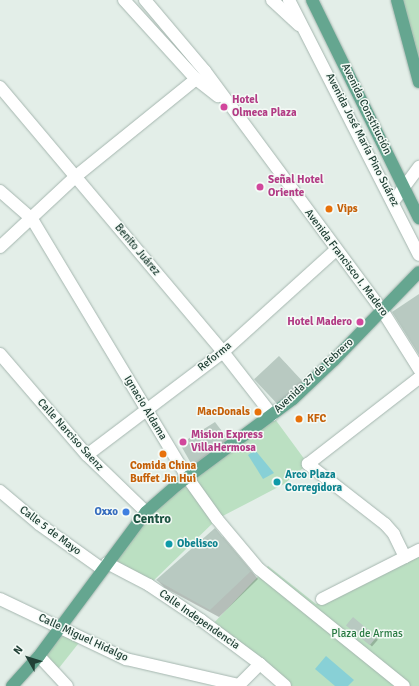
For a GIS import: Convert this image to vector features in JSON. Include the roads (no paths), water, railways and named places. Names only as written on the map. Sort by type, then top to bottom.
[{"type":"main road","name":"Avenida Constitución","points":[[312,0],[419,218]]},
{"type":"main road","points":[[397,0],[419,82]]},
{"type":"main road","name":"Avenida 27 de Febrero","points":[[12,686],[39,656],[146,512],[187,478],[272,414],[334,360],[419,272]]},
{"type":"street","name":"Avenida Francisco I. Madero","points":[[124,0],[196,79],[227,103]]},
{"type":"street","name":"Avenida Francisco I. Madero","points":[[145,0],[205,71],[227,103],[382,310],[419,369]]},
{"type":"street","name":"Avenida José María Pino Suárez","points":[[272,0],[301,27]]},
{"type":"street","name":"Avenida José María Pino Suárez","points":[[290,0],[301,27],[333,81],[419,255]]},
{"type":"street","points":[[0,247],[32,220],[75,177],[196,79]]},
{"type":"street","name":"Benito Juárez","points":[[0,87],[223,352],[272,414]]},
{"type":"street","points":[[393,202],[405,189],[419,167]]},
{"type":"street","name":"Ignacio Aldama","points":[[0,191],[32,220],[187,478],[259,569],[311,609],[404,686]]},
{"type":"street","name":"Reforma","points":[[87,455],[223,352],[336,250]]},
{"type":"street","name":"Calle Narciso Saenz","points":[[0,354],[87,455],[146,512]]},
{"type":"street","points":[[405,557],[394,534],[385,524],[308,464],[419,378]]},
{"type":"street","name":"Calle 5 de Mayo","points":[[0,491],[39,524],[105,566]]},
{"type":"street","points":[[322,600],[419,550]]},
{"type":"street","name":"Calle Independencia","points":[[105,566],[149,585],[260,664],[285,686]]},
{"type":"street","name":"Calle Miguel Hidalgo","points":[[0,599],[126,659],[239,686]]},
{"type":"street","points":[[39,656],[68,686]]},
{"type":"street","points":[[239,686],[260,664]]},
{"type":"water","points":[[255,450],[274,473],[263,479],[248,455]]},
{"type":"water","points":[[326,656],[354,680],[348,686],[335,686],[315,669]]},
{"type":"place","name":"Hotel Olmeca Plaza","points":[[224,107]]},
{"type":"place","name":"Señal Hotel Oriente","points":[[260,187]]},
{"type":"place","name":"Vips","points":[[329,209]]},
{"type":"place","name":"Hotel Madero","points":[[360,322]]},
{"type":"place","name":"MacDonals","points":[[258,412]]},
{"type":"place","name":"KFC","points":[[299,419]]},
{"type":"place","name":"Mision Express VillaHermosa","points":[[183,442]]},
{"type":"place","name":"Comida China Buffet Jin Hui","points":[[163,454]]},
{"type":"place","name":"Arco Plaza Corregidora","points":[[277,482]]},
{"type":"place","name":"Oxxo","points":[[126,512]]},
{"type":"place","name":"Obelisco","points":[[169,544]]},
{"type":"district","name":"Centro","points":[[152,519]]},
{"type":"park label","name":"Plaza de Armas","points":[[367,634]]}]
